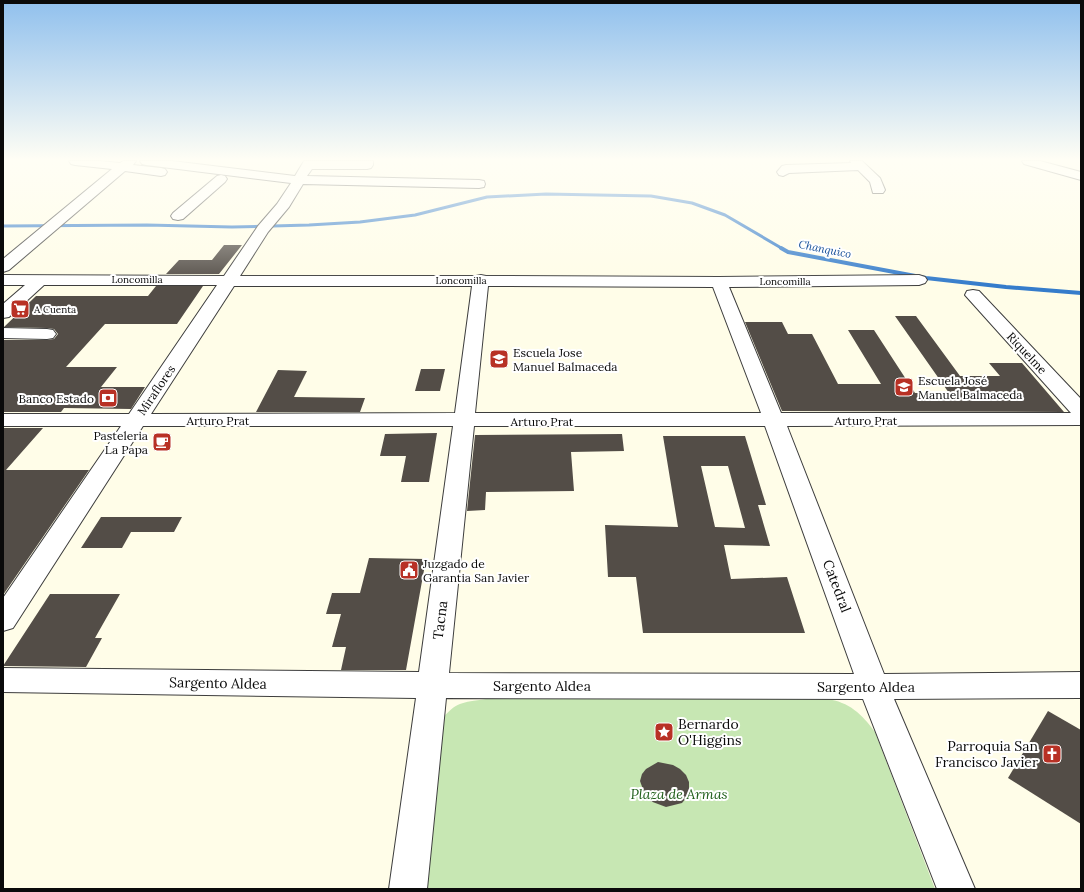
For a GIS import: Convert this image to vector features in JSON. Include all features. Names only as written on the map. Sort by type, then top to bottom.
[{"type":"street","points":[[3,267],[80,203]]},
{"type":"street","points":[[178,216],[194,203]]},
{"type":"street","name":"Miraflores","points":[[3,620],[230,279],[283,203]]},
{"type":"street","name":"Loncomilla","points":[[3,280],[230,279],[719,282],[919,280]]},
{"type":"street","points":[[3,313],[40,280]]},
{"type":"street","name":"Tacna","points":[[408,889],[481,280]]},
{"type":"street","name":"Catedral","points":[[719,282],[774,421],[875,686],[880,703],[956,889]]},
{"type":"street","name":"Riquelme","points":[[973,295],[1081,411]]},
{"type":"street","points":[[3,334],[47,334]]},
{"type":"street","name":"Arturo Prat","points":[[3,420],[1081,420]]},
{"type":"street","name":"Sargento Aldea","points":[[3,680],[432,686],[1081,685]]},
{"type":"green space","name":"Plaza de Armas","points":[[486,699],[827,699],[842,703],[860,714],[875,732],[935,889],[424,889],[440,721],[455,706],[471,701]]},
{"type":"building","points":[[224,245],[242,245],[219,274],[166,274],[179,260],[212,260]]},
{"type":"building","points":[[156,286],[203,286],[177,324],[105,324],[66,367],[117,367],[101,387],[145,387],[131,409],[64,408],[61,412],[3,412],[3,340],[47,340],[54,339],[58,334],[54,329],[47,328],[4,327],[36,296],[148,296]]},
{"type":"building","points":[[895,316],[916,316],[960,376],[1000,376],[989,363],[1022,363],[1064,412],[782,411],[745,322],[782,322],[788,334],[812,334],[838,384],[881,384],[848,330],[874,330],[915,393],[949,393]]},
{"type":"building","points":[[421,369],[445,369],[440,391],[415,391]]},
{"type":"building","points":[[278,370],[307,371],[294,397],[365,398],[360,412],[256,412]]},
{"type":"building","points":[[3,428],[43,428],[6,470],[89,470],[3,595]]},
{"type":"building","points":[[437,433],[429,482],[401,482],[406,456],[380,456],[385,434]]},
{"type":"building","points":[[622,434],[624,451],[571,452],[574,491],[486,492],[485,510],[467,511],[475,435]]},
{"type":"building","points":[[663,436],[745,436],[766,505],[758,505],[770,546],[724,545],[731,579],[787,577],[805,633],[643,633],[636,577],[608,577],[605,525],[678,527]],"holes":[[[701,466],[728,466],[745,528],[715,527]]]},
{"type":"building","points":[[101,517],[182,517],[174,532],[131,532],[122,548],[81,548]]},
{"type":"building","points":[[369,558],[426,559],[406,670],[341,670],[346,647],[332,647],[341,614],[326,614],[332,593],[360,593]]},
{"type":"building","points":[[50,594],[120,594],[95,638],[102,638],[86,667],[3,666]]},
{"type":"building","name":"Parroquia San Francisco Javier","points":[[1048,711],[1081,730],[1081,824],[1008,778]]},
{"type":"building","points":[[658,762],[673,765],[686,775],[689,782],[689,790],[687,797],[682,803],[666,807],[650,801],[645,795],[640,781],[642,774],[646,769]]},
{"type":"waterway","name":"Chanquico","points":[[3,226],[147,225],[232,227],[309,225],[360,222],[415,215],[464,203]]},
{"type":"waterway","name":"Chanquico","points":[[690,203],[725,215],[783,249]]},
{"type":"waterway","name":"Chanquico","points":[[781,248],[788,252],[926,278],[1006,287],[1081,293]]},
{"type":"place","name":"A Cuenta","points":[[20,309]]},
{"type":"place","name":"Escuela Jose Manuel Balmaceda","points":[[499,359]]},
{"type":"place","name":"Escuela José Manuel Balmaceda","points":[[904,387]]},
{"type":"place","name":"Banco Estado","points":[[108,398]]},
{"type":"place","name":"Pasteleria La Papa","points":[[162,442]]},
{"type":"place","name":"Juzgado de Garantia San Javier","points":[[409,570]]},
{"type":"place","name":"Bernardo O'Higgins","points":[[664,732]]},
{"type":"place","name":"Parroquia San Francisco Javier","points":[[1052,754]]}]
